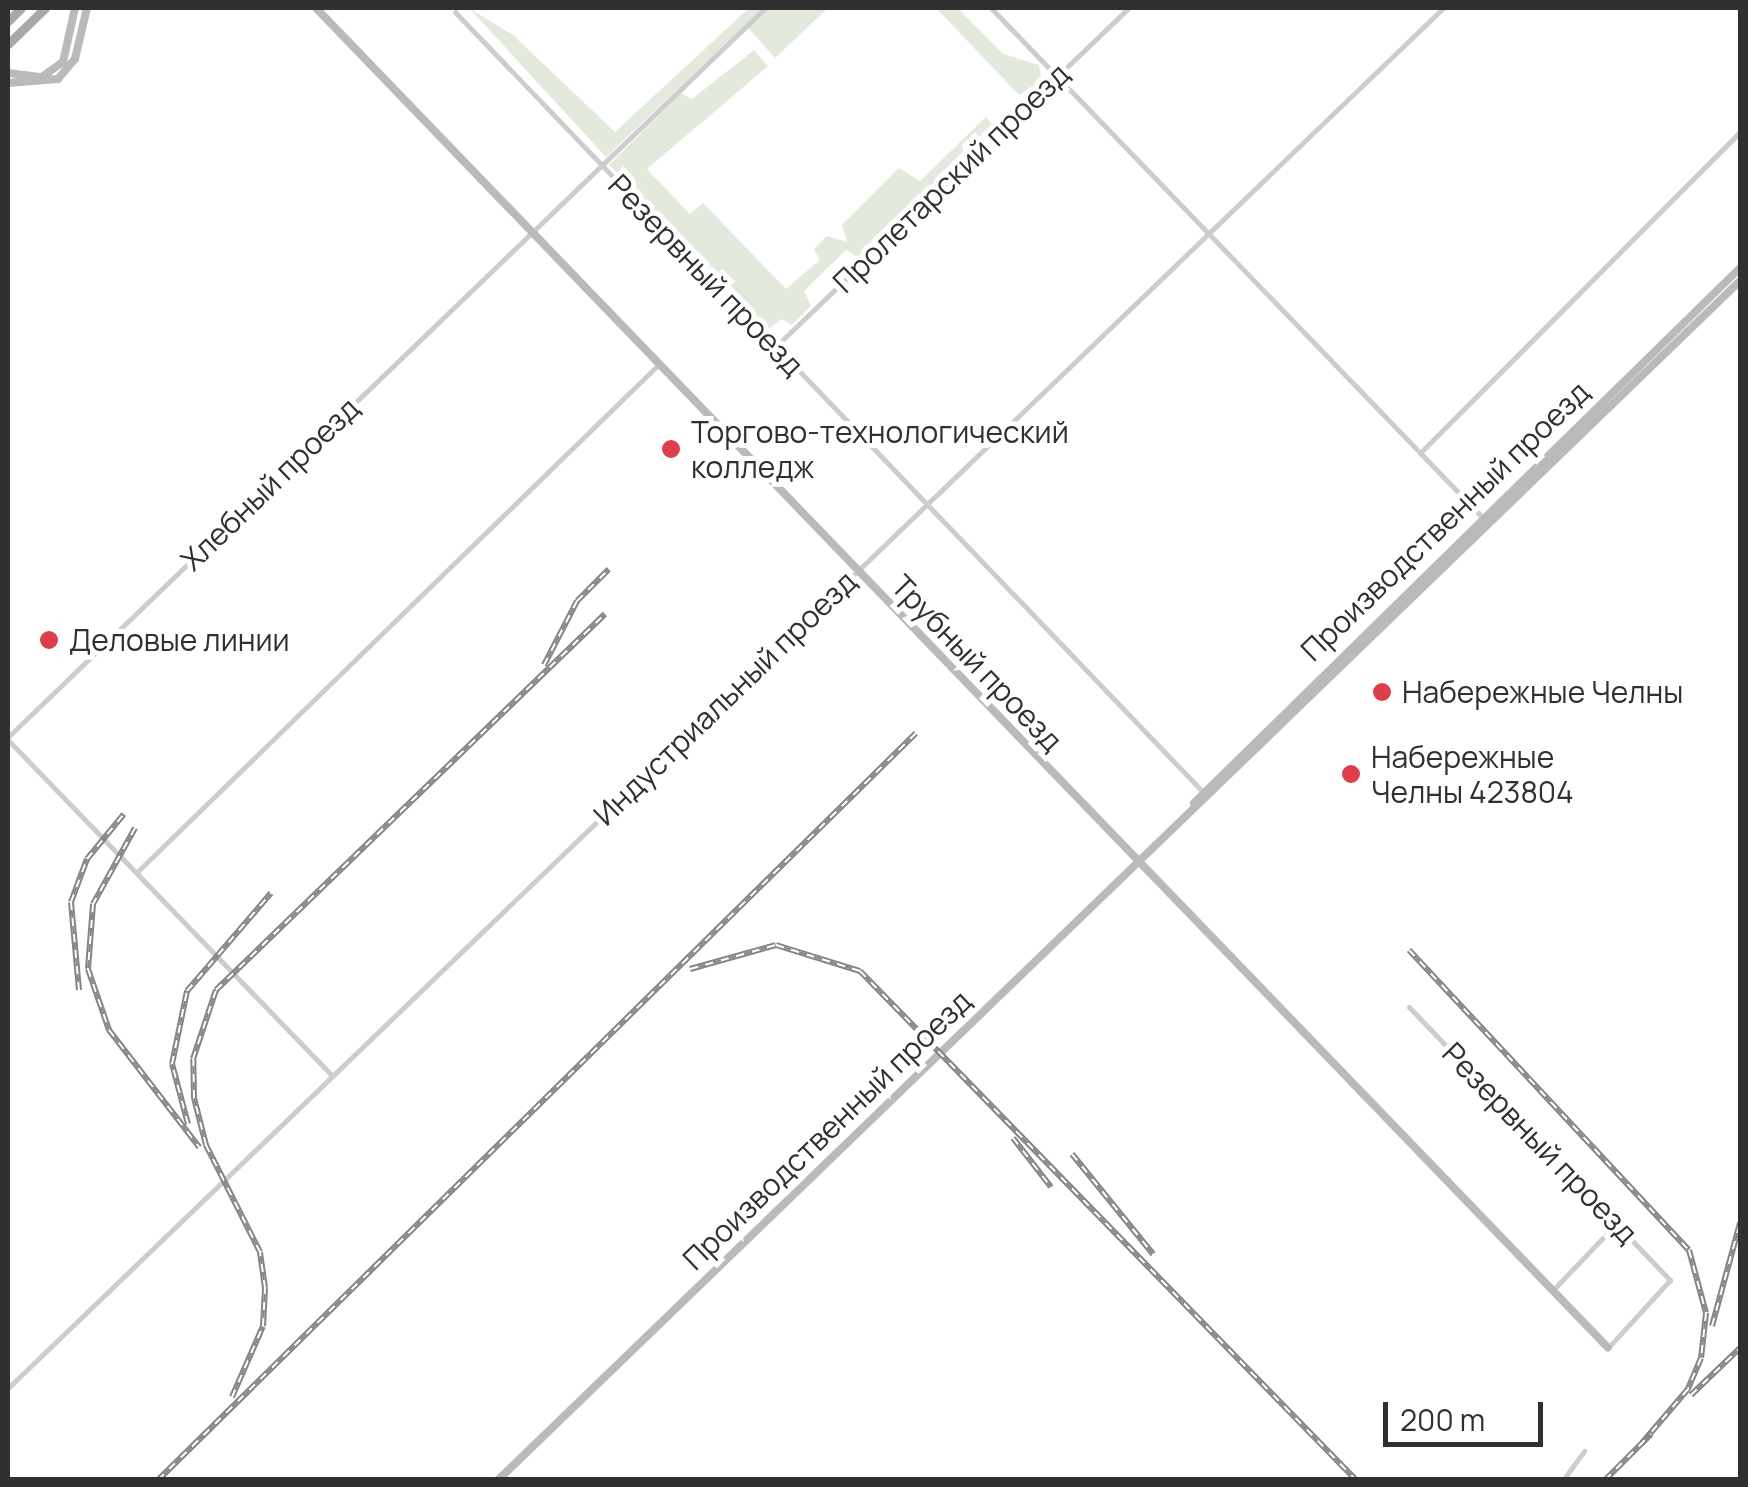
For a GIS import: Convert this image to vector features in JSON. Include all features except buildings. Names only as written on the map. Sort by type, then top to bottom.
[{"type":"main road","points":[[8,21],[22,8]]},
{"type":"main road","points":[[8,44],[45,8]]},
{"type":"street","points":[[8,74],[42,76],[63,62],[74,8]]},
{"type":"street","points":[[8,83],[41,86],[67,70],[87,8]]},
{"type":"street","name":"Трубный проезд","points":[[316,8],[1608,1348]]},
{"type":"street","name":"Хлебный проезд","points":[[8,738],[765,8]]},
{"type":"street","points":[[991,8],[1488,524]]},
{"type":"street","name":"Пролетарский проезд","points":[[774,348],[1128,8]]},
{"type":"street","name":"Индустриальный проезд","points":[[8,1388],[1444,8]]},
{"type":"street","name":"Резервный проезд","points":[[455,12],[1204,794]]},
{"type":"street","points":[[1420,454],[1740,132]]},
{"type":"street","name":"Производственный проезд","points":[[498,1480],[1188,814],[1481,516],[1740,268]]},
{"type":"street","name":"Производственный проезд","points":[[1296,703],[1740,281]]},
{"type":"street","points":[[137,872],[659,364]]},
{"type":"street","points":[[8,738],[332,1076]]},
{"type":"street","name":"Резервный проезд","points":[[1409,1006],[1670,1280],[1608,1348]]},
{"type":"street","points":[[1552,1290],[1616,1223]]},
{"type":"street","points":[[1563,1480],[1584,1451]]},
{"type":"shaded area","points":[[469,8],[513,35],[615,132],[749,8],[763,8],[606,157]]},
{"type":"shaded area","points":[[768,8],[828,8],[775,58],[748,28]]},
{"type":"shaded area","points":[[936,8],[958,8],[1003,54],[1039,65],[1042,81],[1019,95]]},
{"type":"shaded area","points":[[754,50],[768,66],[647,169],[690,214],[703,203],[786,289],[820,260],[814,249],[827,236],[847,242],[842,225],[899,168],[920,181],[986,117],[993,125],[859,258],[846,250],[804,291],[811,306],[792,325],[781,319],[769,329],[609,165],[681,93],[692,99]]},
{"type":"railway","points":[[544,665],[577,601],[609,569]]},
{"type":"railway","points":[[232,1397],[263,1326],[265,1288],[260,1252],[206,1145],[194,1098],[193,1059],[216,990],[605,614]]},
{"type":"railway","points":[[158,1480],[916,733]]},
{"type":"railway","points":[[79,990],[71,902],[87,859],[124,814]]},
{"type":"railway","points":[[135,828],[93,904],[88,969],[109,1030],[199,1147]]},
{"type":"railway","points":[[188,1124],[172,1064],[187,991],[271,893]]},
{"type":"railway","points":[[690,969],[776,945],[860,971],[1356,1480]]},
{"type":"railway","points":[[1409,950],[1689,1250],[1706,1313],[1701,1358],[1688,1389],[1642,1443]]},
{"type":"railway","points":[[1013,1138],[1051,1187]]},
{"type":"railway","points":[[1072,1154],[1153,1254]]},
{"type":"railway","points":[[1712,1326],[1740,1223]]},
{"type":"railway","points":[[1691,1395],[1740,1348]]},
{"type":"railway","points":[[1605,1480],[1651,1434]]},
{"type":"place","name":"Торгово-технологический колледж","points":[[671,449]]},
{"type":"place","name":"Деловые линии","points":[[49,640]]},
{"type":"place","name":"Набережные Челны","points":[[1382,692]]},
{"type":"place","name":"Набережные Челны 423804","points":[[1351,774]]}]
